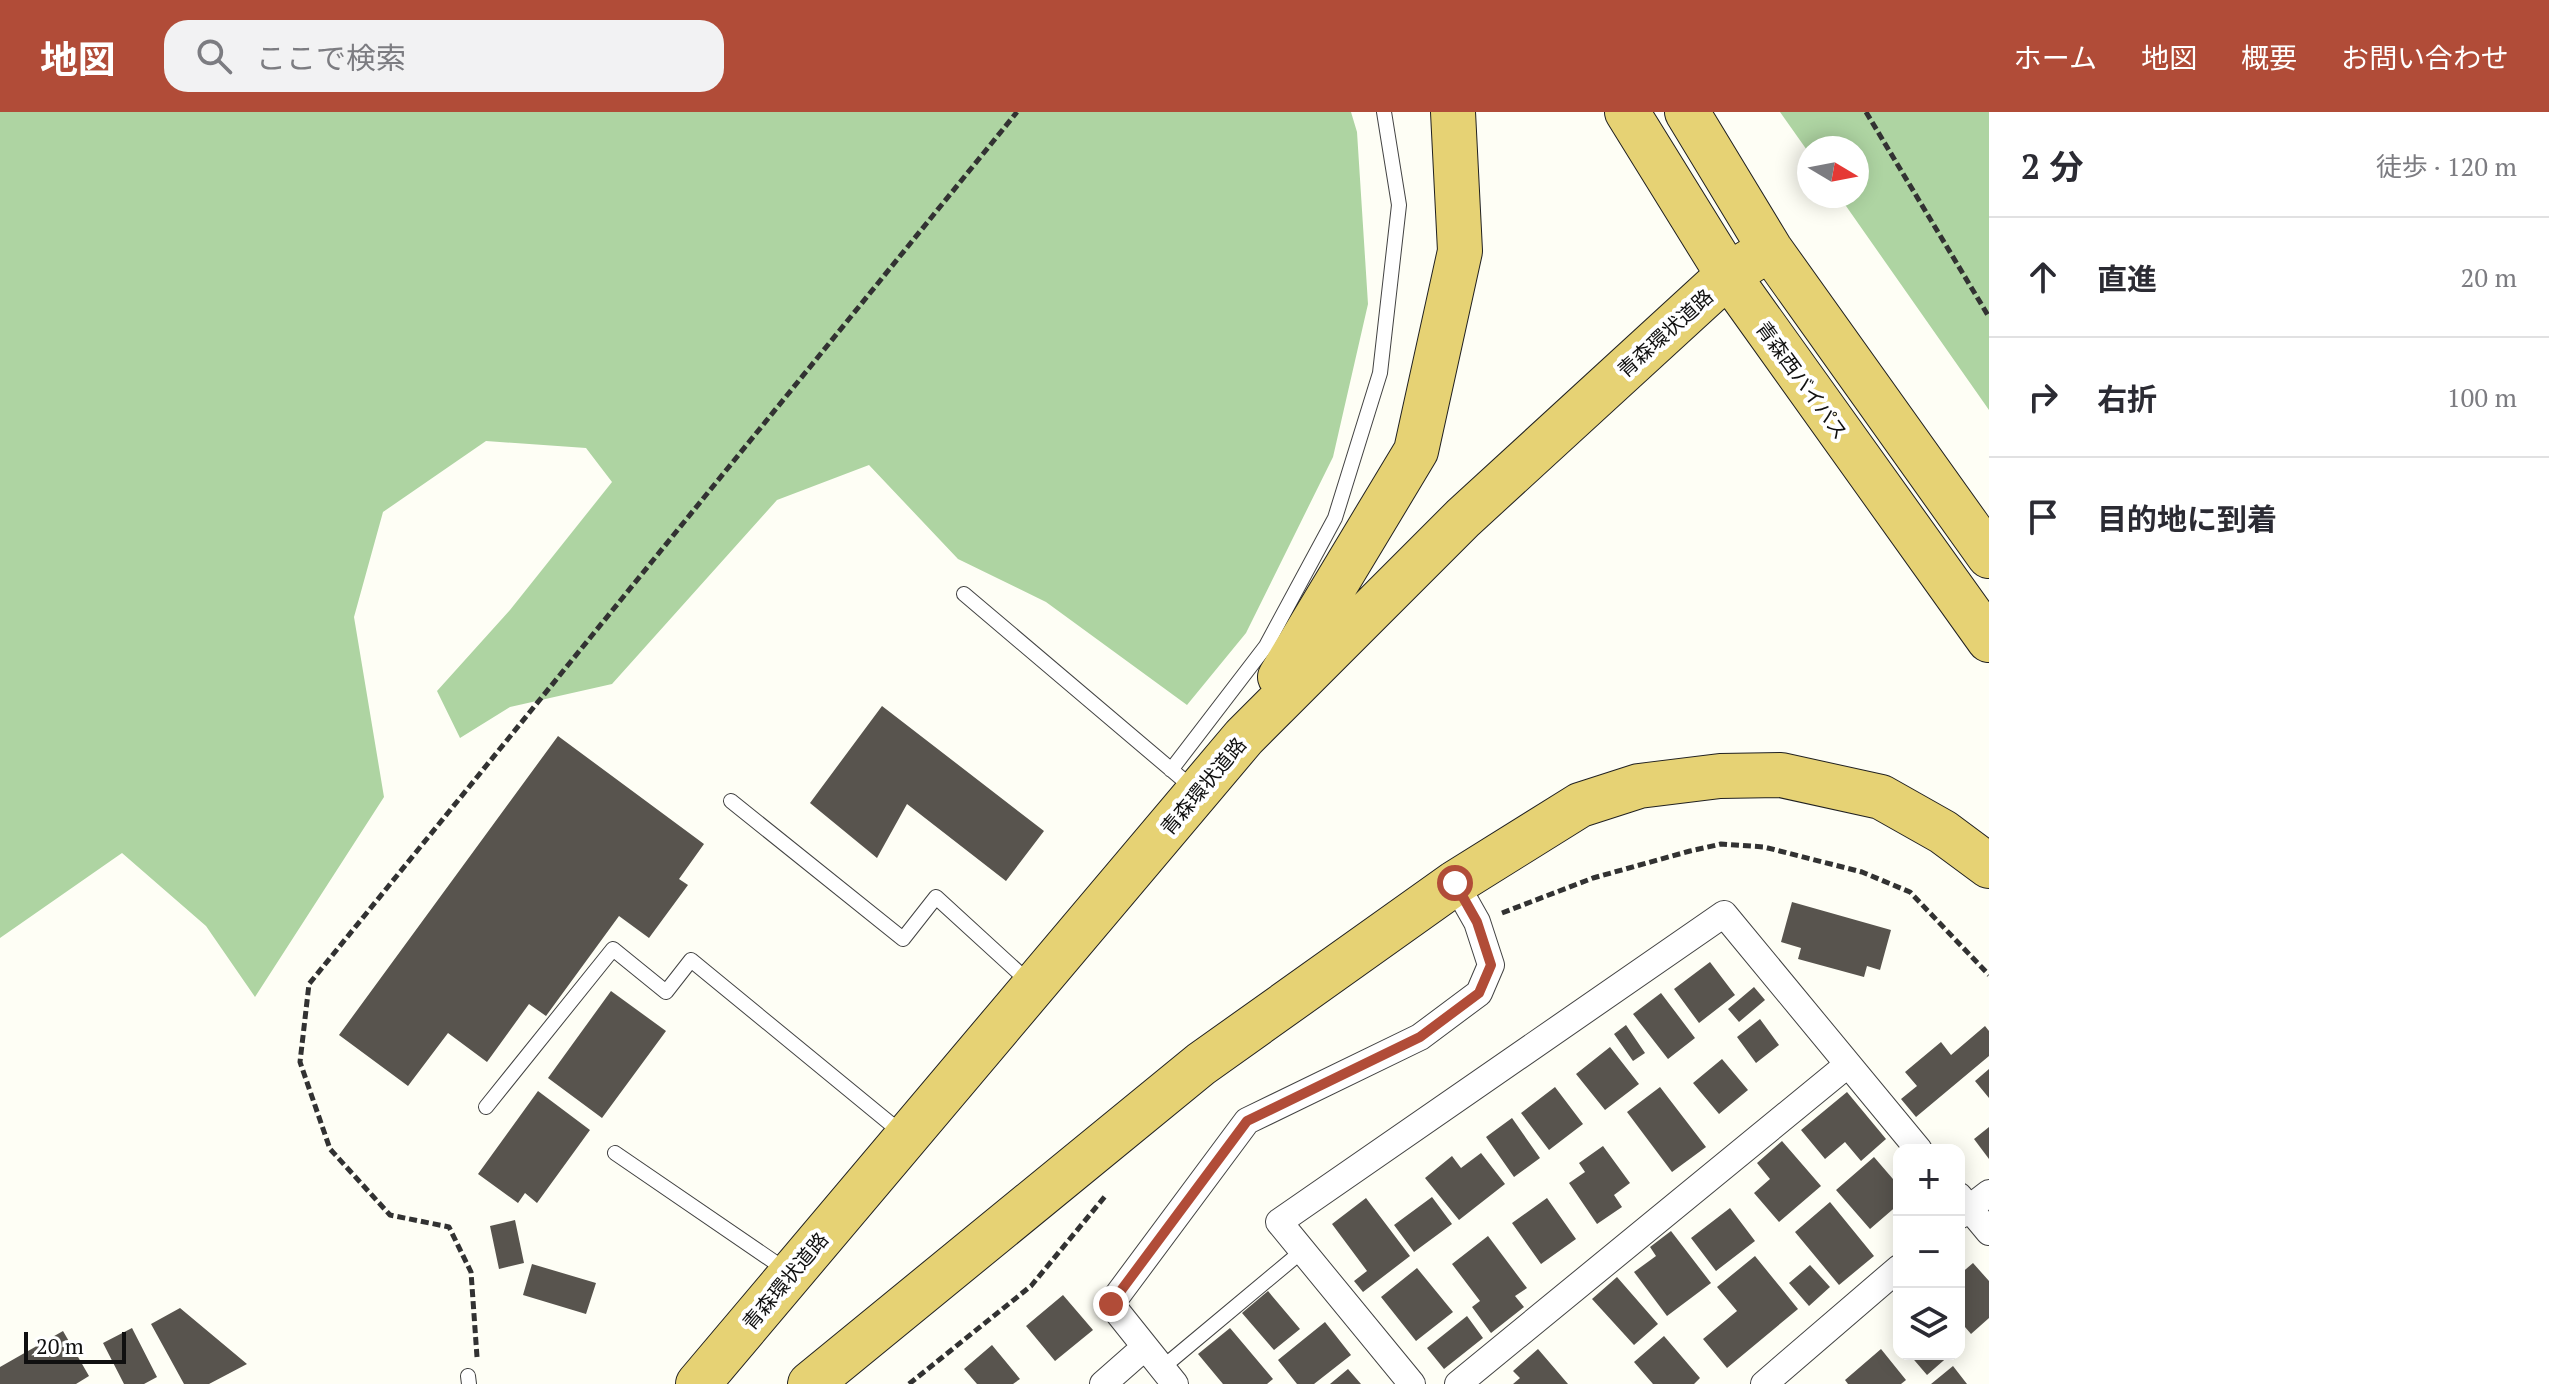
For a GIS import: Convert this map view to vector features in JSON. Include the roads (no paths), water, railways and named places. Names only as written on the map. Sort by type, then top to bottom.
[{"type":"highway","points":[[1244,737],[1416,451],[1460,251],[1453,112]]},
{"type":"highway","name":"青森西バイパス","points":[[1627,112],[1728,275],[1989,640]]},
{"type":"highway","points":[[1687,112],[1770,249],[1989,556]]},
{"type":"highway","name":"青森環状道路","points":[[698,1384],[1034,986],[1184,781],[1244,737],[1463,518],[1728,275],[1770,249]]},
{"type":"highway","points":[[810,1384],[1201,1064],[1455,883],[1580,805],[1639,786],[1720,776],[1781,775],[1881,797],[1943,832],[1989,866]]},
{"type":"street","points":[[1168,1376],[1111,1304],[1247,1121],[1420,1037],[1479,993],[1491,965],[1477,922],[1455,883]]},
{"type":"street","points":[[1412,1384],[1279,1222],[1724,914],[1846,1066],[1914,1144]]},
{"type":"street","points":[[1458,1384],[1846,1066]]},
{"type":"street","points":[[1969,1203],[1989,1232]]},
{"type":"street","points":[[1764,1384],[1893,1273]]},
{"type":"street","points":[[1103,1384],[1145,1347]]},
{"type":"lane","points":[[964,594],[1184,781],[1266,646],[1335,518],[1380,373],[1399,205],[1384,112]]},
{"type":"lane","points":[[731,801],[903,939],[936,897],[1034,986]]},
{"type":"lane","points":[[486,1107],[613,949],[666,992],[691,960],[906,1137]]},
{"type":"lane","points":[[615,1153],[792,1273]]},
{"type":"lane","points":[[1168,1376],[1301,1252]]}]
